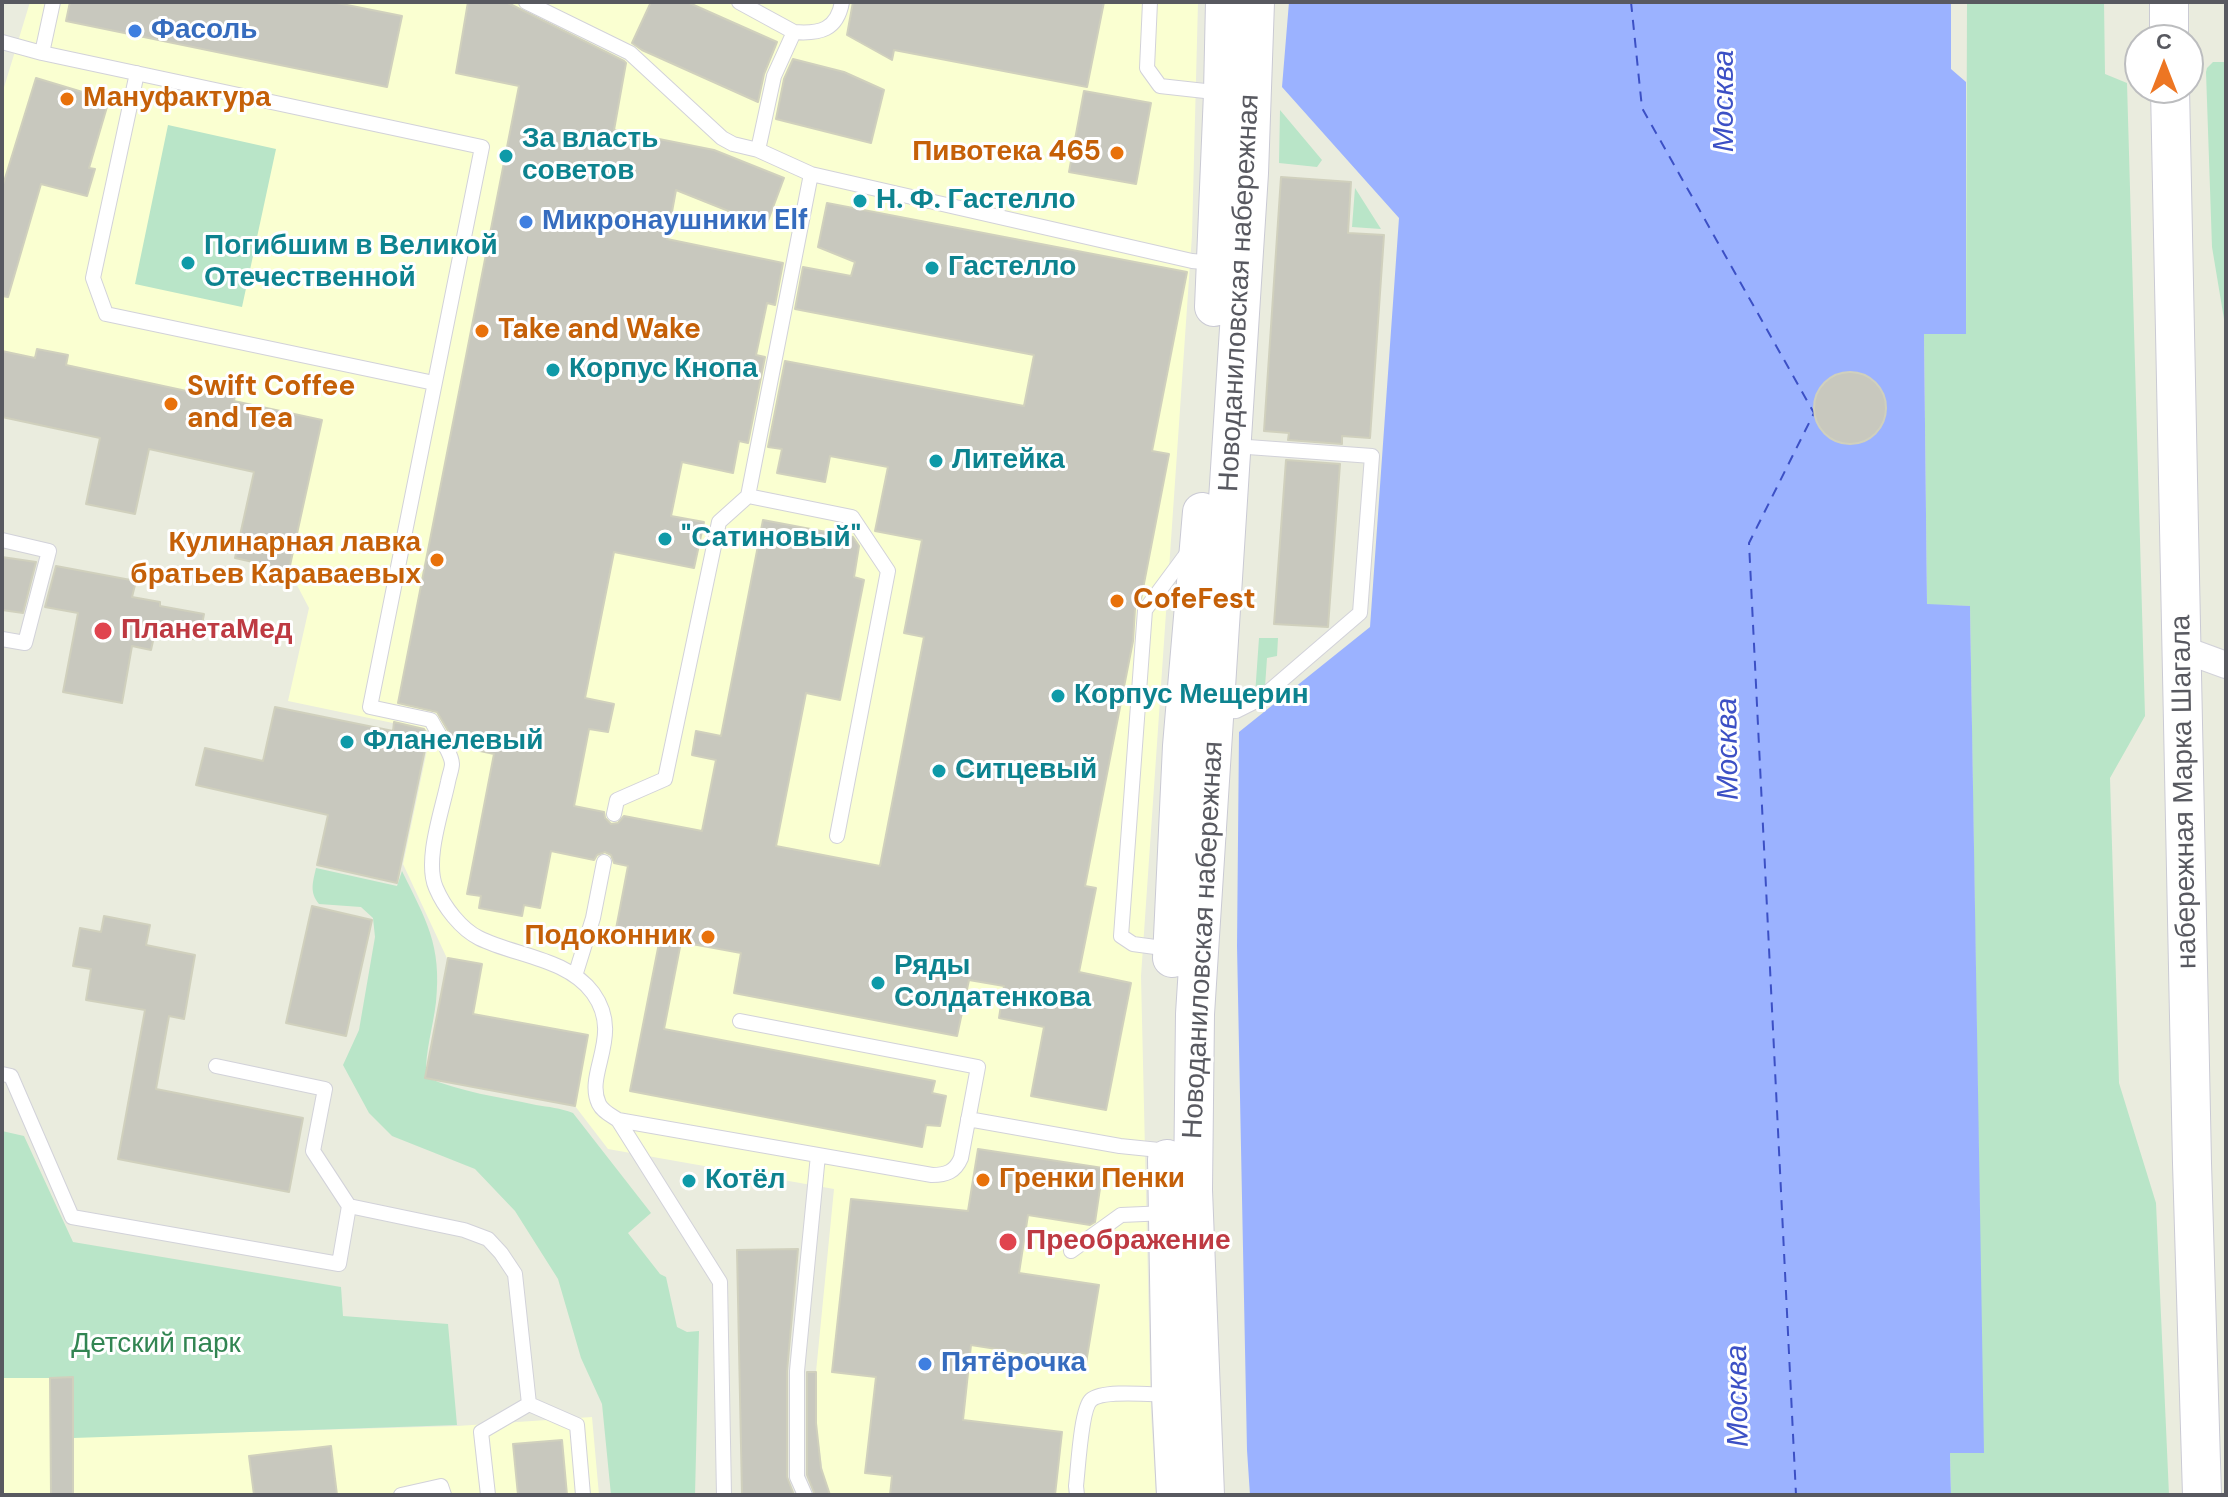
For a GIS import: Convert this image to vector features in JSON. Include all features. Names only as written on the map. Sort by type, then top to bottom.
[{"type":"main road","name":"Новоданиловская набережная","points":[[1185,951],[1182,746],[1208,442],[1225,2]]},
{"type":"main road","name":"Новоданиловская набережная","points":[[1205,1495],[1197,1301],[1180,1152],[1169,1015],[1185,951],[1215,712],[1249,173],[1255,2]]},
{"type":"main road","points":[[2169,2],[2169,24]]},
{"type":"main road","name":"набережная Марка Шагала","points":[[2170,104],[2192,1163],[2202,1495]]},
{"type":"main road","name":"Новоданиловская набережная","points":[[1176,1495],[1167,1213],[1180,1152]]},
{"type":"street","points":[[2182,649],[2226,665]]},
{"type":"lane","points":[[42,53],[53,2]]},
{"type":"lane","points":[[526,2],[630,53],[722,138],[811,174],[1192,261],[1217,263]]},
{"type":"lane","points":[[739,2],[794,32],[813,33],[830,27],[840,14],[842,2]]},
{"type":"lane","points":[[1150,2],[1147,68],[1160,86],[1223,93]]},
{"type":"lane","points":[[758,150],[774,76],[794,32]]},
{"type":"lane","points":[[2,42],[482,147],[370,707],[431,720],[452,761],[431,863],[434,886],[446,907],[477,937],[575,976],[593,993],[605,1017],[606,1041],[597,1092],[599,1104],[606,1112],[618,1120],[932,1175],[952,1171],[961,1158],[978,1067],[740,1021]]},
{"type":"lane","points":[[137,73],[93,278],[106,314],[434,383]]},
{"type":"lane","points":[[614,814],[617,800],[665,779],[719,522],[748,496],[811,174]]},
{"type":"lane","points":[[1215,712],[1236,711],[1260,699],[1360,613],[1372,456],[1232,446]]},
{"type":"lane","points":[[748,496],[852,517],[888,571],[837,836]]},
{"type":"lane","points":[[1185,951],[1133,944],[1121,936],[1145,610],[1200,536]]},
{"type":"lane","points":[[2,540],[49,551],[25,643],[2,639]]},
{"type":"lane","points":[[575,976],[593,918],[604,862]]},
{"type":"lane","points":[[2,1074],[11,1076],[72,1217],[339,1264],[349,1206],[313,1151],[325,1089],[216,1066]]},
{"type":"lane","points":[[968,1119],[1120,1146],[1180,1152]]},
{"type":"lane","points":[[618,1120],[720,1282],[724,1495]]},
{"type":"lane","points":[[790,1495],[797,1477],[797,1371],[818,1155]]},
{"type":"lane","points":[[349,1206],[464,1230],[488,1239],[501,1253],[515,1274],[529,1404]]},
{"type":"lane","points":[[1071,1251],[1121,1215],[1167,1213]]},
{"type":"lane","points":[[1077,1495],[1085,1411],[1091,1400],[1103,1395],[1171,1395]]},
{"type":"lane","points":[[488,1495],[481,1432],[529,1404]]},
{"type":"lane","points":[[529,1404],[577,1425],[583,1495]]},
{"type":"lane","points":[[797,1477],[805,1495]]},
{"type":"lane","points":[[401,1495],[441,1486],[444,1495]]},
{"type":"shaded area","points":[[30,2],[1198,2],[1192,235],[1141,976],[1151,1412],[1156,1495],[830,1495],[823,1474],[816,1423],[816,1372],[834,1189],[608,1149],[575,1106],[588,1036],[473,1014],[403,864],[431,731],[288,701],[309,608],[289,570],[322,420],[234,401],[235,390],[208,384],[205,395],[66,365],[67,355],[37,349],[35,358],[2,351],[2,94]]},
{"type":"shaded area","points":[[73,1377],[74,1437],[457,1426],[592,1417],[599,1495],[2,1495],[2,1378]]},
{"type":"green space","points":[[1967,2],[2104,2],[2105,74],[2124,82],[2124,104],[2128,104],[2145,716],[2110,778],[2119,1083],[2156,1203],[2169,1495],[1951,1495],[1950,1453],[1983,1453],[1970,606],[1927,605],[1924,334],[1966,333]]},
{"type":"green space","points":[[2213,62],[2226,62],[2225,325],[2212,247],[2206,72]]},
{"type":"green space","points":[[1280,110],[1322,160],[1317,167],[1279,163]]},
{"type":"green space","points":[[168,125],[276,149],[242,307],[135,284]]},
{"type":"green space","points":[[1355,188],[1381,229],[1352,227]]},
{"type":"green space","points":[[1259,638],[1278,638],[1277,656],[1267,658],[1265,687],[1255,695]]},
{"type":"green space","points":[[316,868],[397,886],[402,871],[425,919],[437,964],[436,1002],[426,1077],[466,1090],[573,1113],[651,1213],[628,1233],[660,1274],[666,1277],[677,1327],[687,1332],[699,1331],[695,1495],[611,1495],[602,1404],[581,1358],[558,1279],[515,1211],[475,1169],[392,1136],[369,1113],[343,1065],[359,1030],[375,937],[373,918],[361,907],[319,904],[313,891]]},
{"type":"green space","name":"Детский парк","points":[[2,1131],[24,1136],[73,1242],[341,1287],[343,1316],[448,1324],[457,1425],[73,1438],[72,1378],[2,1378]]},
{"type":"water","name":"Москва","points":[[1289,2],[1951,2],[1951,69],[1966,82],[1966,334],[1924,334],[1927,604],[1970,606],[1984,1453],[1950,1453],[1951,1495],[1250,1495],[1237,946],[1239,732],[1370,627],[1399,218],[1282,87]]},
{"type":"building","points":[[70,2],[332,2],[402,16],[387,87],[66,21]]},
{"type":"building","points":[[468,2],[506,2],[624,61],[614,130],[714,150],[784,178],[766,226],[676,190],[667,239],[783,263],[775,305],[767,303],[756,355],[765,357],[748,443],[739,441],[733,473],[682,462],[671,516],[704,522],[694,568],[614,552],[585,698],[614,704],[608,732],[589,729],[574,806],[604,812],[611,824],[618,823],[624,816],[702,831],[716,760],[692,755],[696,731],[721,736],[763,520],[853,537],[859,546],[854,577],[864,580],[840,700],[806,693],[776,846],[880,866],[924,637],[904,633],[922,540],[875,531],[888,467],[830,456],[825,482],[777,473],[782,449],[768,447],[785,361],[1024,406],[1034,355],[795,309],[803,267],[851,276],[855,262],[818,247],[827,203],[1187,272],[1152,451],[1169,454],[1141,599],[1135,609],[1133,641],[1085,886],[1096,888],[1079,972],[1131,983],[1106,1110],[1031,1096],[1044,1027],[999,1018],[1004,986],[969,980],[957,1036],[734,993],[741,953],[681,942],[664,1029],[935,1081],[932,1093],[946,1096],[940,1126],[926,1125],[922,1147],[630,1091],[660,938],[616,929],[628,866],[614,863],[611,855],[605,852],[594,860],[551,851],[540,908],[524,905],[522,916],[479,908],[481,896],[467,894],[494,754],[457,746],[437,712],[398,703],[519,86],[456,73]]},
{"type":"building","points":[[651,2],[687,2],[777,42],[764,74],[758,102],[632,43]]},
{"type":"building","points":[[853,2],[1104,2],[1087,87],[894,50],[892,60],[847,35]]},
{"type":"building","points":[[793,59],[844,72],[884,90],[871,143],[776,119],[784,79]]},
{"type":"building","points":[[36,78],[109,100],[89,168],[95,169],[87,196],[41,184],[8,297],[2,296],[2,188]]},
{"type":"building","points":[[1084,91],[1151,103],[1136,184],[1069,172]]},
{"type":"building","points":[[1281,177],[1351,182],[1348,233],[1384,235],[1370,438],[1342,436],[1342,444],[1288,440],[1289,433],[1264,431]]},
{"type":"building","points":[[37,349],[68,355],[66,365],[205,395],[207,384],[236,390],[234,401],[322,420],[289,570],[235,558],[254,472],[149,449],[135,514],[86,504],[100,438],[2,417],[2,351],[35,358]]},
{"type":"building","points":[[1850,372],[1870,378],[1880,388],[1886,408],[1880,428],[1870,438],[1850,444],[1830,438],[1820,428],[1814,408],[1820,388],[1830,378]]},
{"type":"building","points":[[1286,460],[1340,464],[1328,627],[1274,624]]},
{"type":"building","points":[[2,557],[36,562],[23,613],[2,610]]},
{"type":"building","points":[[56,566],[136,581],[132,597],[204,614],[199,640],[155,632],[151,650],[132,646],[122,703],[63,692],[78,613],[45,607]]},
{"type":"building","points":[[275,707],[393,731],[394,722],[424,729],[431,741],[427,740],[397,883],[317,865],[328,815],[196,785],[205,748],[263,761]]},
{"type":"building","points":[[312,906],[372,920],[346,1036],[286,1023]]},
{"type":"building","points":[[104,916],[150,925],[146,945],[195,955],[184,1019],[169,1016],[156,1089],[303,1118],[289,1192],[118,1159],[145,1010],[86,1000],[91,969],[73,966],[80,928],[101,932]]},
{"type":"building","points":[[448,958],[482,964],[473,1014],[588,1035],[575,1106],[425,1078]]},
{"type":"building","points":[[978,1149],[1103,1168],[1095,1222],[1090,1225],[1028,1215],[1019,1273],[1099,1285],[1086,1363],[971,1345],[963,1420],[1062,1432],[1055,1495],[890,1495],[892,1476],[865,1473],[876,1377],[832,1372],[851,1199],[968,1211]]},
{"type":"building","points":[[798,1249],[787,1371],[787,1477],[794,1495],[742,1495],[737,1250]]},
{"type":"building","points":[[807,1372],[816,1372],[816,1423],[821,1468],[830,1495],[815,1495],[807,1475]]},
{"type":"building","points":[[73,1377],[73,1495],[51,1495],[50,1378]]},
{"type":"building","points":[[562,1440],[567,1495],[518,1495],[513,1444]]},
{"type":"building","points":[[331,1446],[337,1495],[254,1495],[249,1456]]},
{"type":"ferry route","points":[[1631,2],[1642,108],[1814,413],[1749,543],[1796,1495]]},
{"type":"place","name":"Фасоль","points":[[135,31]]},
{"type":"place","name":"Мануфактура","points":[[67,99]]},
{"type":"place","name":"Пивотека 465","points":[[1117,153]]},
{"type":"place","name":"За власть советов","points":[[506,156]]},
{"type":"place","name":"Н. Ф. Гастелло","points":[[860,201]]},
{"type":"place","name":"Микронаушники Elf","points":[[526,222]]},
{"type":"place","name":"Погибшим в Великой Отечественной","points":[[188,263]]},
{"type":"place","name":"Гастелло","points":[[932,268]]},
{"type":"place","name":"Take and Wake","points":[[482,331]]},
{"type":"place","name":"Корпус Кнопа","points":[[553,370]]},
{"type":"place","name":"Swift Coffee and Tea","points":[[171,404]]},
{"type":"place","name":"Литейка","points":[[936,461]]},
{"type":"place","name":"\"Сатиновый\"","points":[[665,539]]},
{"type":"place","name":"Кулинарная лавка братьев Караваевых","points":[[437,560]]},
{"type":"place","name":"CofeFest","points":[[1117,601]]},
{"type":"place","name":"ПланетаМед","points":[[103,631]]},
{"type":"place","name":"Корпус Мещерин","points":[[1058,696]]},
{"type":"place","name":"Фланелевый","points":[[347,742]]},
{"type":"place","name":"Ситцевый","points":[[939,771]]},
{"type":"place","name":"Подоконник","points":[[708,937]]},
{"type":"place","name":"Ряды Солдатенкова","points":[[878,983]]},
{"type":"place","name":"Гренки Пенки","points":[[983,1180]]},
{"type":"place","name":"Котёл","points":[[689,1181]]},
{"type":"place","name":"Преображение","points":[[1008,1242]]},
{"type":"place","name":"Пятёрочка","points":[[925,1364]]}]
